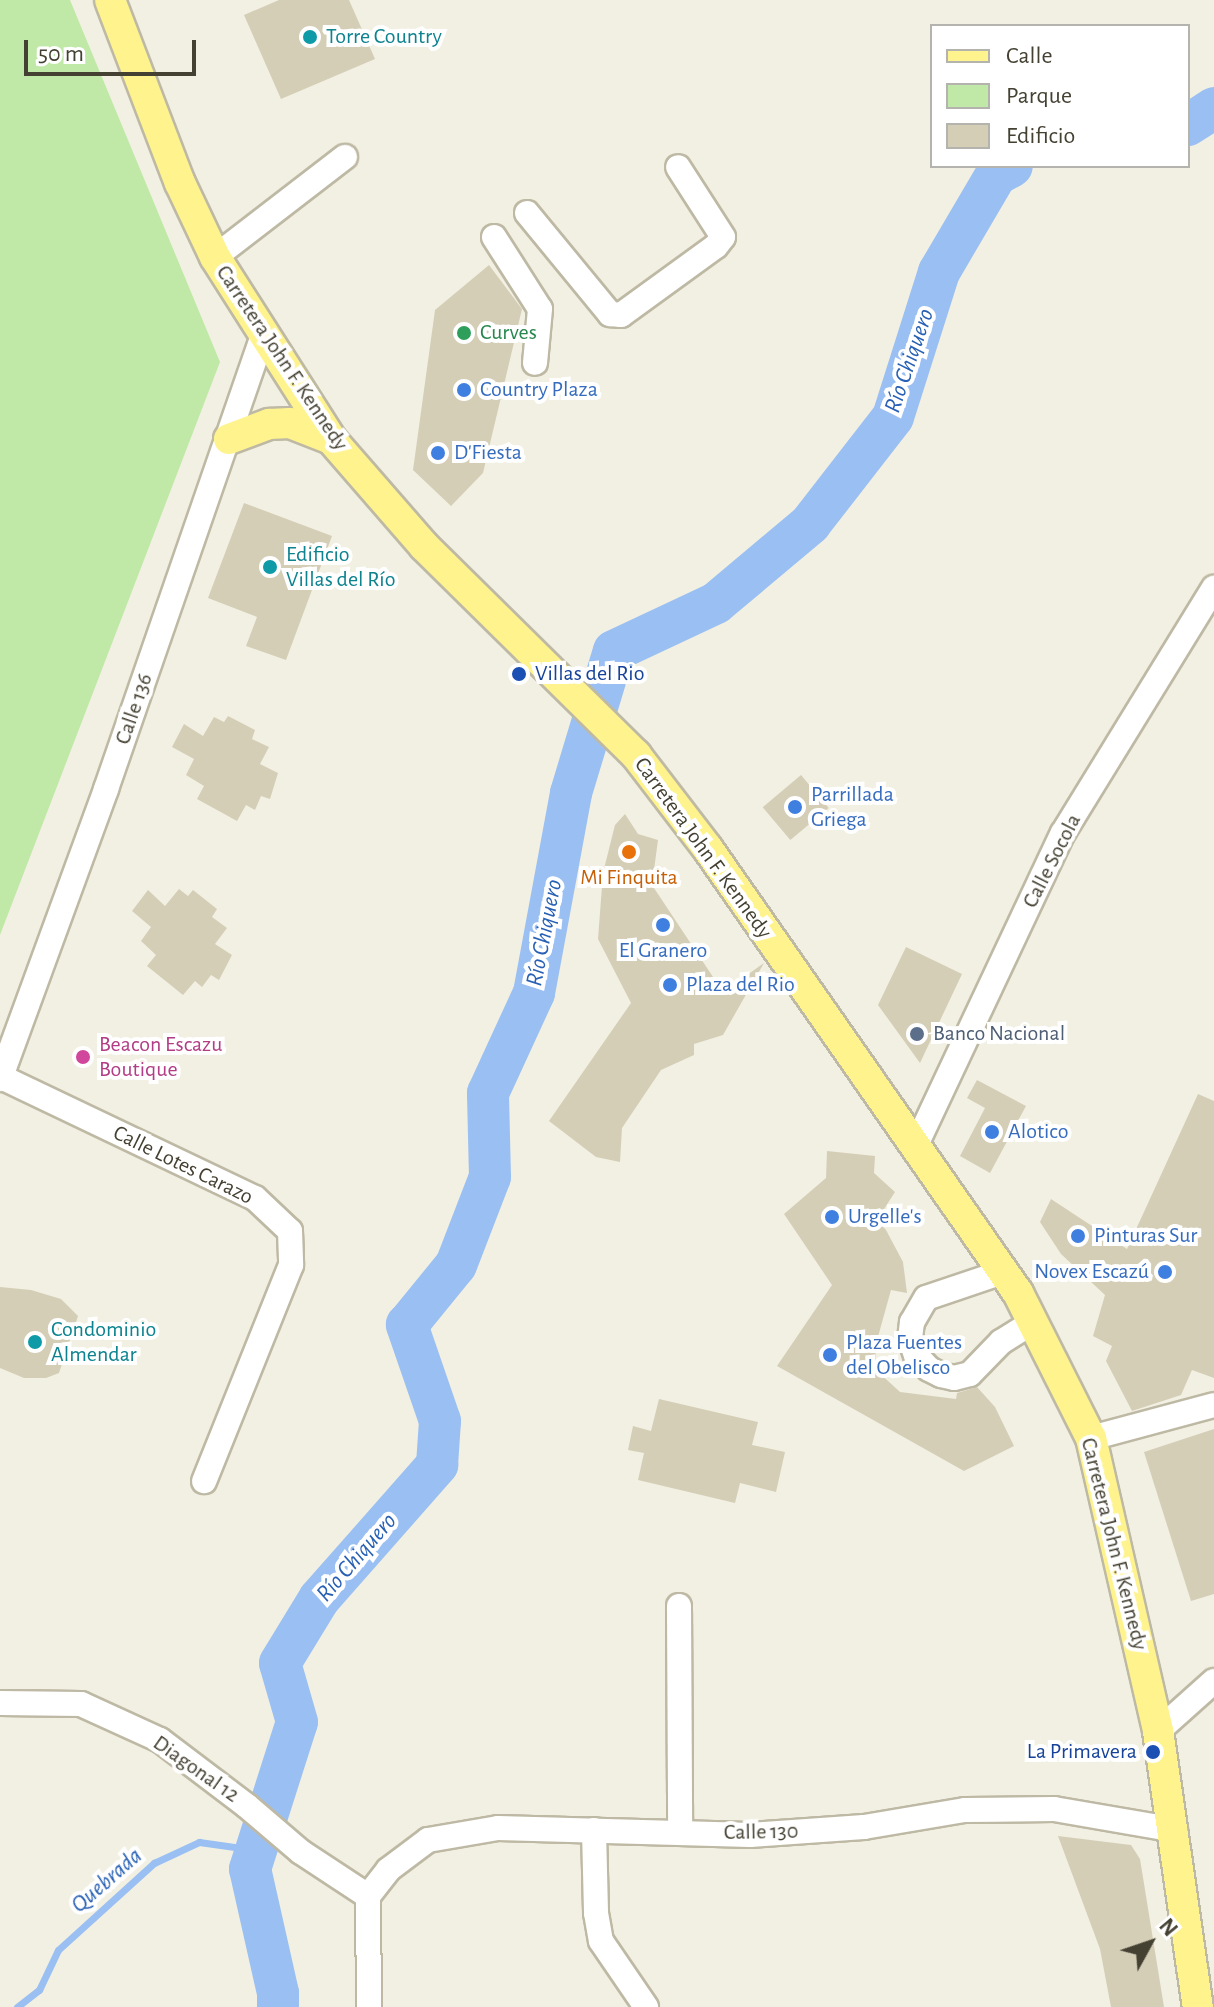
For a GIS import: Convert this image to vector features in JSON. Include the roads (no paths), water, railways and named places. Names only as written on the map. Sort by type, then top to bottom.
[{"type":"main road","name":"Carretera John F. Kennedy","points":[[110,0],[180,183],[215,257],[331,439],[405,526],[636,755],[708,849],[1003,1272],[1033,1322],[1091,1438],[1158,1731],[1175,1830],[1198,2007]]},
{"type":"main road","points":[[229,439],[248,429],[280,423],[312,429],[331,439]]},
{"type":"street","points":[[215,257],[345,157]]},
{"type":"street","points":[[527,213],[610,314],[621,315],[716,246],[723,237],[678,167]]},
{"type":"street","points":[[494,237],[540,309],[535,363]]},
{"type":"street","name":"Calle 136","points":[[0,1078],[263,336]]},
{"type":"street","name":"Calle Socola","points":[[915,1147],[1063,833],[1214,588]]},
{"type":"street","name":"Calle Lotes Carazo","points":[[0,1078],[255,1198],[290,1231],[291,1265],[204,1481]]},
{"type":"street","points":[[1003,1272],[926,1298],[912,1322],[910,1338],[916,1355],[929,1369],[941,1375],[954,1378],[970,1374],[1001,1342],[1033,1322]]},
{"type":"street","points":[[1091,1438],[1214,1405]]},
{"type":"street","points":[[679,1606],[680,1831]]},
{"type":"street","points":[[1158,1731],[1214,1681]]},
{"type":"street","name":"Diagonal 12","points":[[0,1703],[81,1704],[160,1740],[247,1806],[301,1852],[368,1896]]},
{"type":"street","name":"Calle 130","points":[[368,1896],[388,1870],[428,1840],[498,1828],[764,1834],[864,1827],[965,1810],[1054,1809],[1175,1830]]},
{"type":"street","points":[[594,1830],[596,1913],[601,1941],[646,2007]]},
{"type":"street","points":[[368,1896],[369,2007]]},
{"type":"waterway","name":"Río Chiquero","points":[[1190,124],[1214,108]]},
{"type":"waterway","name":"Río Chiquero","points":[[278,2007],[278,1993],[250,1869],[297,1722],[280,1663],[319,1599],[437,1465],[440,1421],[407,1325],[456,1265],[490,1177],[488,1093],[534,993],[571,793],[614,651],[716,603],[810,524],[893,417],[939,272],[996,175],[1008,168]]},
{"type":"waterway","name":"Quebrada","points":[[17,2007],[39,1990],[58,1950],[154,1863],[199,1842],[256,1850]]},
{"type":"place","name":"Torre Country","points":[[310,37]]},
{"type":"place","name":"Curves","points":[[464,333]]},
{"type":"place","name":"Country Plaza","points":[[464,390]]},
{"type":"place","name":"D'Fiesta","points":[[438,453]]},
{"type":"place","name":"Edificio Villas del Río","points":[[270,567]]},
{"type":"place","name":"Villas del Rio","points":[[519,674]]},
{"type":"place","name":"Parrillada Griega","points":[[795,807]]},
{"type":"place","name":"Mi Finquita","points":[[629,852]]},
{"type":"place","name":"El Granero","points":[[663,925]]},
{"type":"place","name":"Plaza del Rio","points":[[670,985]]},
{"type":"place","name":"Banco Nacional","points":[[917,1034]]},
{"type":"place","name":"Beacon Escazu Boutique","points":[[83,1057]]},
{"type":"place","name":"Alotico","points":[[992,1132]]},
{"type":"place","name":"Urgelle's","points":[[832,1217]]},
{"type":"place","name":"Pinturas Sur","points":[[1078,1236]]},
{"type":"place","name":"Novex Escazú","points":[[1165,1272]]},
{"type":"place","name":"Condominio Almendar","points":[[35,1342]]},
{"type":"place","name":"Plaza Fuentes del Obelisco","points":[[830,1355]]},
{"type":"place","name":"La Primavera","points":[[1153,1752]]}]
